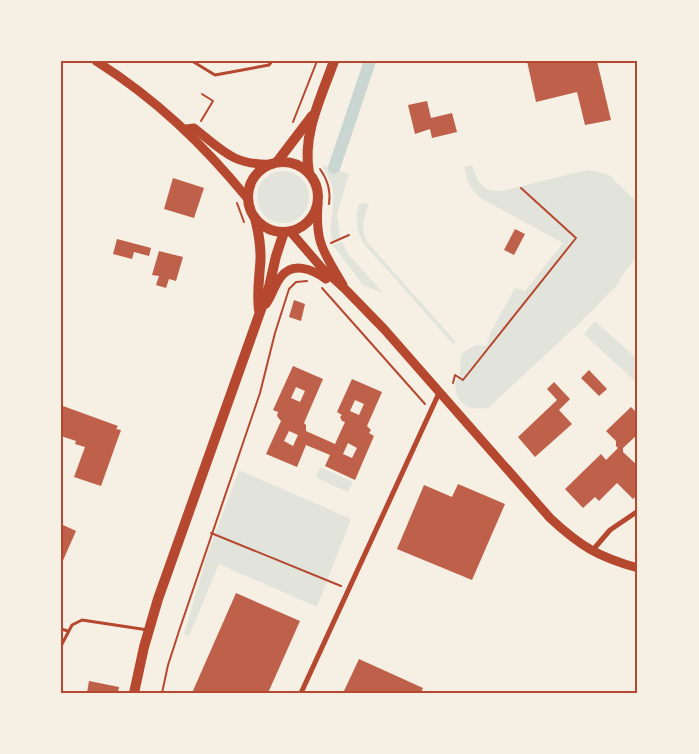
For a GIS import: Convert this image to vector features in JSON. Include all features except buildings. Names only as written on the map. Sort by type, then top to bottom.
[{"type":"main road","points":[[309,173],[307,148],[314,113],[334,61]]},
{"type":"main road","points":[[275,163],[314,113]]},
{"type":"main road","points":[[255,218],[268,228],[287,232],[298,229],[308,222],[318,204],[317,186],[309,173],[292,163],[275,163],[264,168],[255,177],[249,190],[248,199],[255,218],[260,243],[257,295],[260,311]]},
{"type":"main road","points":[[134,693],[148,630],[171,560],[269,287],[276,256],[287,232]]},
{"type":"street","points":[[96,61],[145,94],[186,129],[193,139],[229,175],[248,199]]},
{"type":"street","points":[[186,129],[194,128],[226,154],[238,160],[253,163],[275,163]]},
{"type":"street","points":[[318,204],[316,224],[318,238],[322,250],[346,290]]},
{"type":"street","points":[[287,232],[390,336],[550,518],[568,535],[592,551],[612,560],[638,568]]},
{"type":"street","points":[[260,311],[268,302],[282,275],[292,269],[304,268],[313,270],[346,290]]},
{"type":"street","points":[[301,693],[439,393]]},
{"type":"street","points":[[592,551],[610,530],[638,511]]},
{"type":"lane","points":[[192,61],[215,76],[270,65],[272,61]]},
{"type":"lane","points":[[61,646],[72,625],[82,620],[148,630]]},
{"type":"lane","points":[[61,628],[68,632]]},
{"type":"path","points":[[291,128],[317,61]]},
{"type":"path","points":[[202,94],[213,101],[202,118],[203,125]]},
{"type":"path","points":[[318,167],[326,178],[330,194],[328,211]]},
{"type":"path","points":[[453,383],[455,375],[463,380],[576,238],[521,188]]},
{"type":"path","points":[[237,203],[245,225]]},
{"type":"path","points":[[328,243],[348,235]]},
{"type":"path","points":[[328,238],[329,246]]},
{"type":"path","points":[[162,693],[168,665],[211,533],[260,393],[288,288],[296,282],[308,281]]},
{"type":"path","points":[[320,288],[430,409]]},
{"type":"path","points":[[211,533],[348,589]]},
{"type":"shaded area","points":[[322,165],[349,174],[337,214],[340,238],[332,241],[333,192]]},
{"type":"shaded area","points":[[472,165],[476,177],[482,185],[495,191],[502,191],[587,170],[594,171],[609,175],[638,203],[638,263],[634,260],[619,280],[620,282],[589,314],[488,408],[471,408],[466,406],[457,394],[455,389],[460,375],[461,354],[476,345],[486,346],[491,331],[515,288],[525,291],[563,243],[484,200],[475,193],[470,186],[464,167]]},
{"type":"shaded area","points":[[278,171],[288,171],[302,178],[309,192],[309,202],[302,216],[288,223],[278,223],[268,219],[261,212],[257,202],[257,192],[261,182],[268,175]]},
{"type":"shaded area","points":[[359,204],[369,204],[363,227],[367,242],[456,342],[453,344],[365,245],[358,231],[357,221]]},
{"type":"shaded area","points":[[342,242],[348,254],[383,293],[363,285],[333,245]]},
{"type":"shaded area","points":[[595,321],[638,360],[638,384],[584,334]]},
{"type":"shaded area","points":[[320,467],[353,482],[348,492],[319,479],[316,476]]},
{"type":"shaded area","points":[[239,470],[351,519],[317,607],[219,564],[189,636],[184,634],[207,555]]},
{"type":"waterway","points":[[334,168],[370,61]]}]
